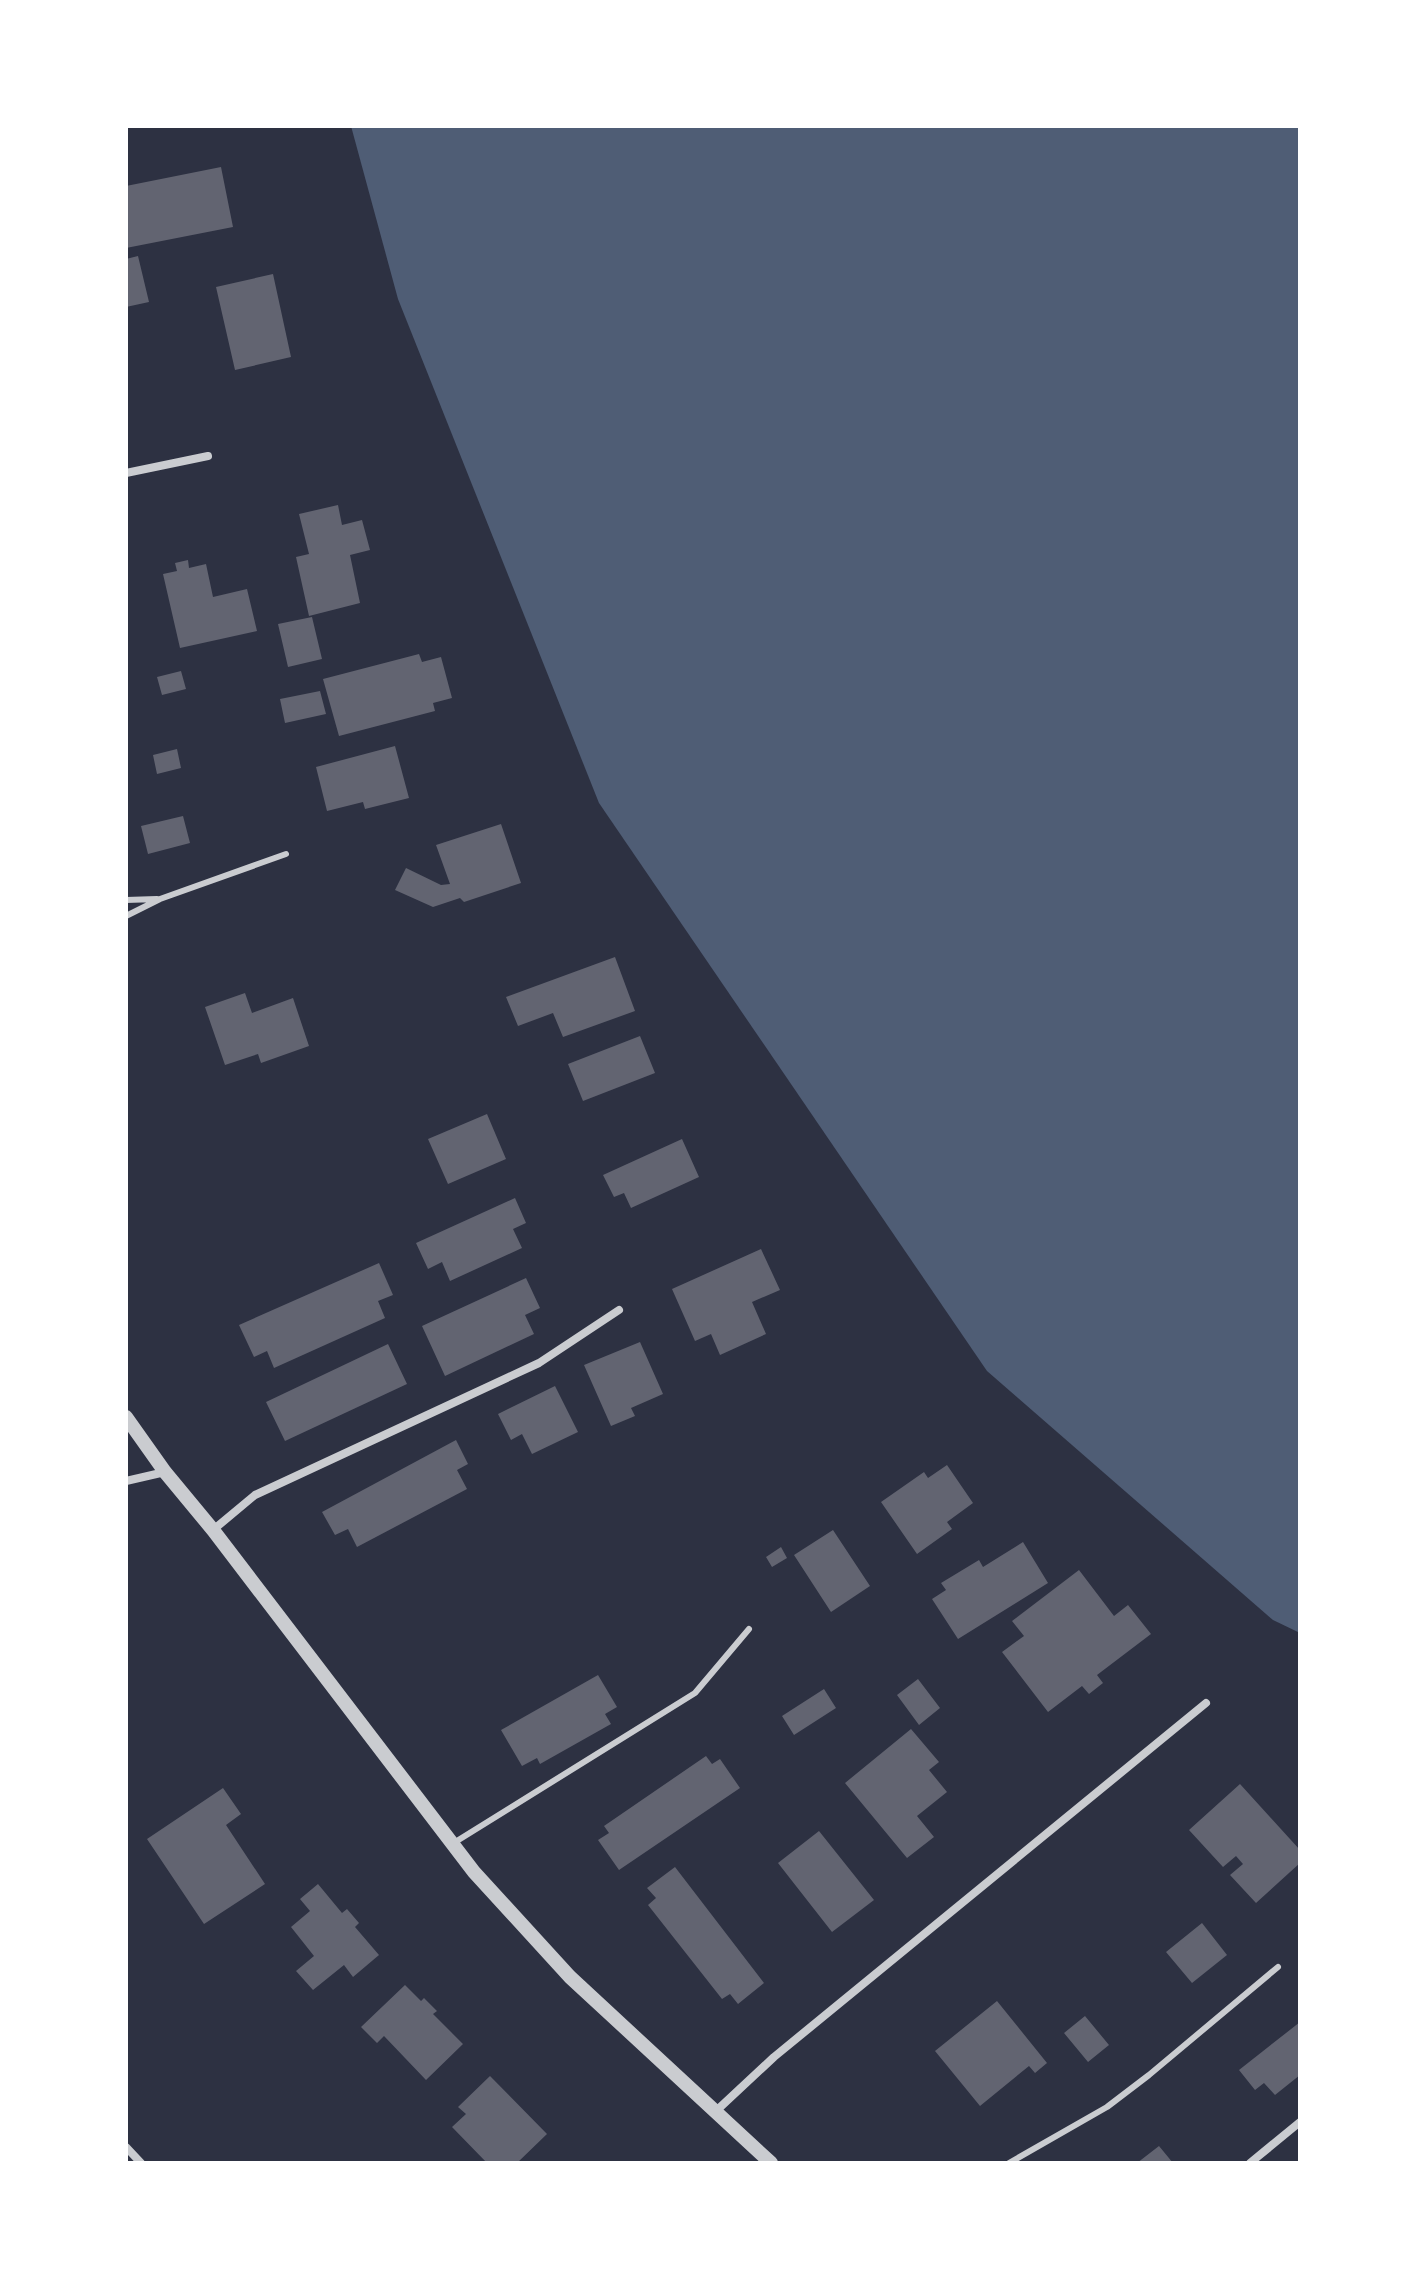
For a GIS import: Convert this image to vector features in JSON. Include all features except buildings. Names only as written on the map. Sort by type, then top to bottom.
[{"type":"street","points":[[126,473],[208,456]]},
{"type":"street","points":[[213,1530],[255,1495],[539,1363],[619,1310]]},
{"type":"street","points":[[126,1417],[165,1472],[213,1530],[474,1872],[570,1977],[771,2163]]},
{"type":"street","points":[[126,1481],[165,1472]]},
{"type":"street","points":[[715,2112],[774,2057],[1206,1703]]},
{"type":"street","points":[[1250,2163],[1300,2122]]},
{"type":"street","points":[[126,2147],[141,2163]]},
{"type":"lane","points":[[126,916],[160,899],[286,854]]},
{"type":"lane","points":[[126,900],[160,899]]},
{"type":"lane","points":[[452,1844],[695,1693],[749,1629]]},
{"type":"lane","points":[[1009,2163],[1107,2107],[1278,1967]]},
{"type":"water","points":[[351,126],[1300,126],[1300,1633],[1273,1620],[987,1371],[599,803],[398,299]]}]
